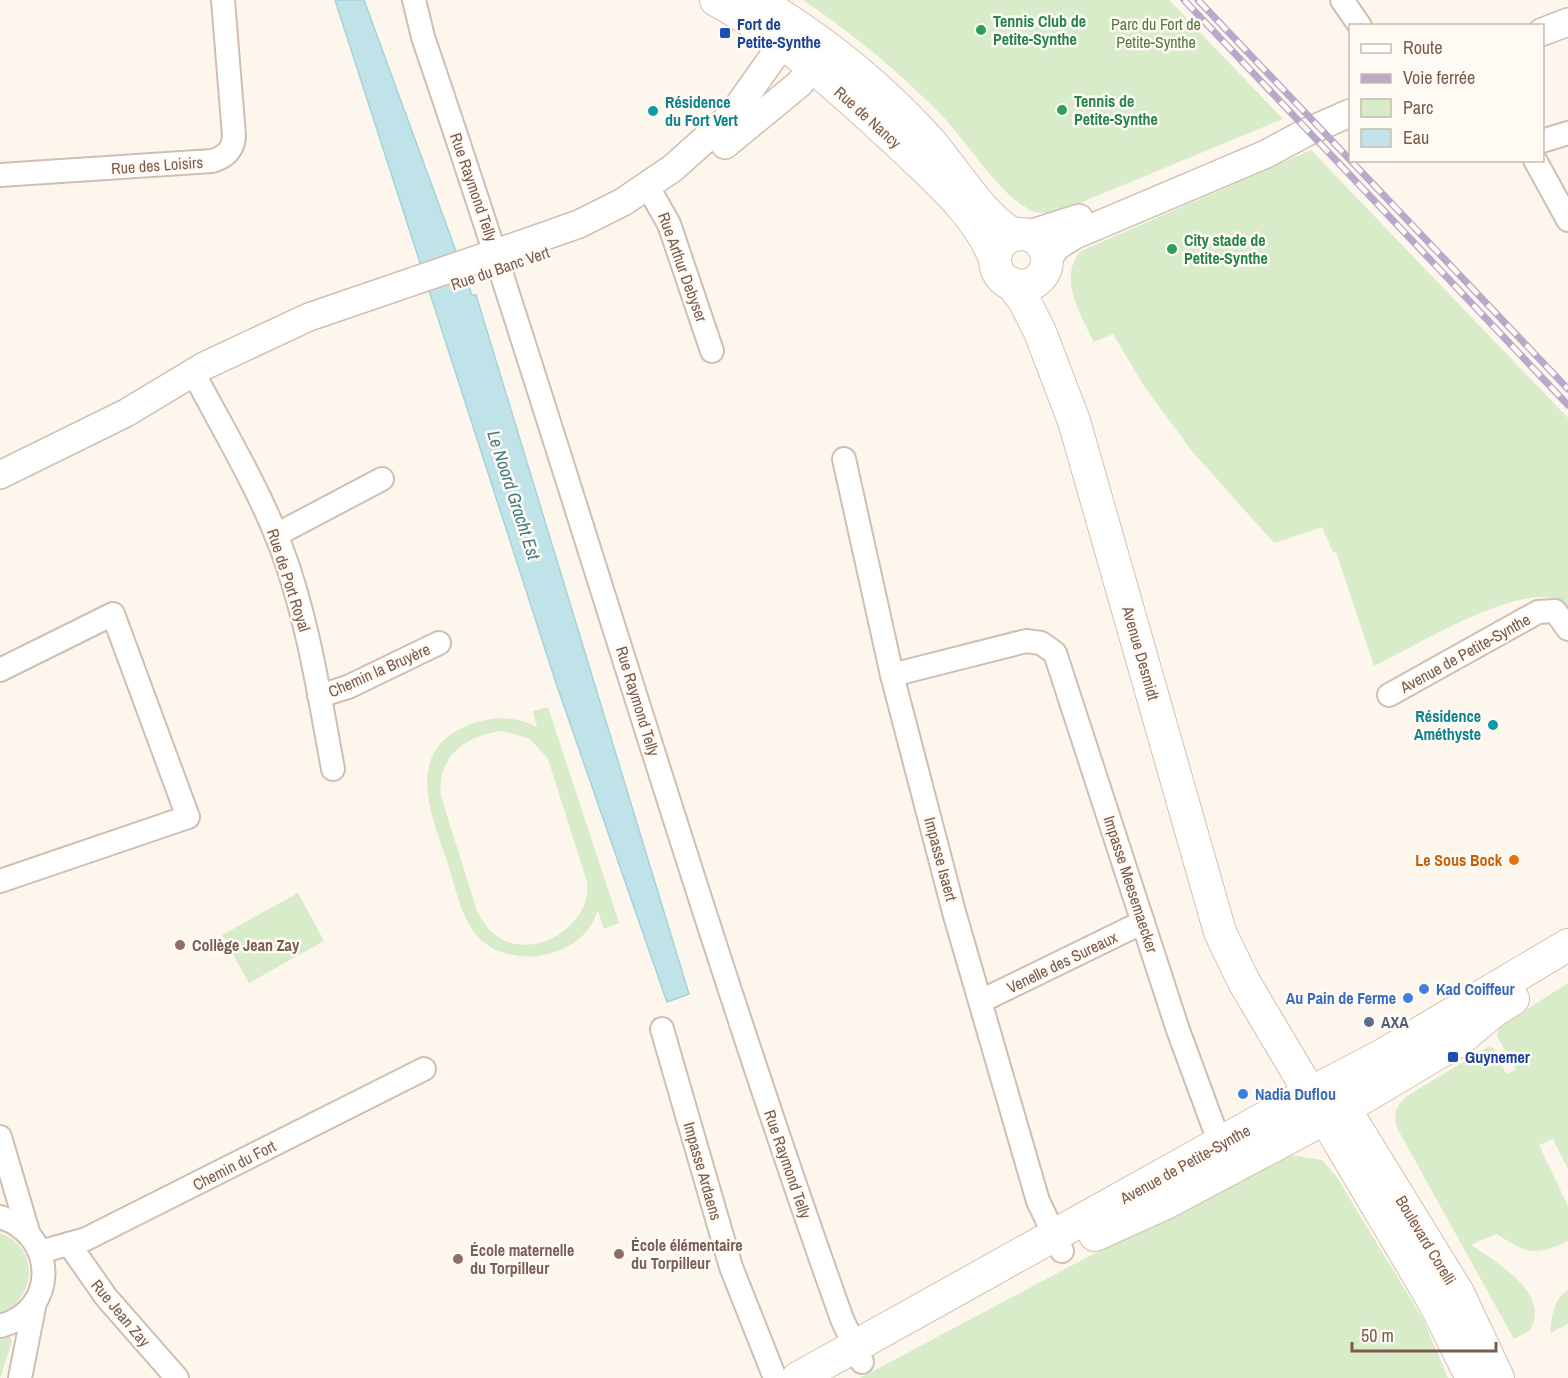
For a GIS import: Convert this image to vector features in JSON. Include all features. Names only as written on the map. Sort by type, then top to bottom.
[{"type":"main road","name":"Rue de Nancy","points":[[716,0],[747,17],[789,34]]},
{"type":"main road","name":"Rue de Nancy","points":[[756,0],[789,34],[908,118],[944,158],[997,225],[1021,235]]},
{"type":"main road","name":"Rue de Nancy","points":[[822,58],[879,125],[953,197],[981,230],[1003,271]]},
{"type":"main road","points":[[1021,235],[1042,245],[1044,268],[1026,285],[1003,271],[1002,243],[1021,235]]},
{"type":"main road","name":"Avenue Desmidt","points":[[1044,268],[1042,291],[1066,352],[1074,421]]},
{"type":"main road","name":"Avenue Desmidt","points":[[1003,271],[1024,300],[1040,332],[1074,421],[1210,900],[1260,970],[1321,1100]]},
{"type":"main road","name":"Avenue de Petite-Synthe","points":[[1058,1244],[1166,1203],[1321,1100],[1381,1056],[1568,945]]},
{"type":"main road","name":"Avenue de Petite-Synthe","points":[[798,1378],[858,1355],[1058,1244],[1220,1144],[1454,1044],[1494,1011],[1568,967]]},
{"type":"main road","name":"Boulevard Corelli","points":[[1321,1100],[1441,1314],[1472,1378]]},
{"type":"main road","name":"Boulevard Corelli","points":[[1321,1100],[1458,1293],[1498,1378]]},
{"type":"main road","name":"Avenue de Petite-Synthe","points":[[832,1378],[858,1355]]},
{"type":"street","name":"Rue des Loisirs","points":[[0,176],[212,161],[224,156],[232,147],[234,136],[223,0]]},
{"type":"street","name":"Rue Raymond Telly","points":[[401,0],[423,37]]},
{"type":"street","name":"Rue Raymond Telly","points":[[414,0],[423,37],[499,260],[726,984],[822,1264],[858,1355]]},
{"type":"street","points":[[1342,0],[1359,24]]},
{"type":"street","points":[[1544,31],[1568,22]]},
{"type":"street","name":"Rue du Banc Vert","points":[[652,193],[732,115],[789,34]]},
{"type":"street","name":"Rue du Banc Vert","points":[[0,475],[196,378],[309,317],[422,286],[499,260],[595,233],[652,193],[704,163],[822,58]]},
{"type":"street","points":[[1044,268],[1058,246],[1076,235],[1260,157],[1349,113]]},
{"type":"street","points":[[1021,235],[1065,224],[1239,151],[1307,132]]},
{"type":"street","points":[[1544,140],[1568,133]]},
{"type":"street","points":[[1536,162],[1568,220]]},
{"type":"street","name":"Rue Arthur Debyser","points":[[652,193],[669,224],[712,351]]},
{"type":"street","name":"Rue de Port Royal","points":[[196,378],[276,535],[304,622],[333,769]]},
{"type":"street","name":"Impasse Isaert","points":[[844,459],[892,675],[1038,1201],[1058,1244]]},
{"type":"street","points":[[276,535],[382,479]]},
{"type":"street","name":"Avenue de Petite-Synthe","points":[[1389,695],[1543,610],[1558,613],[1568,629]]},
{"type":"street","points":[[0,670],[113,614],[188,817],[0,881]]},
{"type":"street","name":"Impasse Meesemaecker","points":[[892,675],[1026,641],[1045,646],[1058,658],[1178,1030],[1220,1144]]},
{"type":"street","name":"Chemin la Bruyère","points":[[319,696],[348,687],[439,643]]},
{"type":"street","name":"Venelle des Sureaux","points":[[981,1001],[1143,922]]},
{"type":"street","name":"Impasse Ardaens","points":[[662,1029],[731,1268],[775,1378]]},
{"type":"street","name":"Chemin du Fort","points":[[35,1243],[69,1244],[101,1232],[424,1069]]},
{"type":"street","points":[[0,1137],[35,1243],[43,1277],[35,1302],[20,1378]]},
{"type":"street","points":[[0,1217],[16,1224],[35,1243]]},
{"type":"street","name":"Rue Jean Zay","points":[[69,1244],[111,1304],[177,1378]]},
{"type":"street","points":[[0,1326],[20,1317],[35,1302]]},
{"type":"green space","name":"Tennis de Petite-Synthe","points":[[803,0],[1169,0],[1283,119],[1053,214],[1035,212],[1007,193],[946,120],[896,71],[860,41]]},
{"type":"green space","points":[[1311,150],[1568,418],[1568,606],[1551,598],[1529,598],[1501,605],[1472,616],[1374,666],[1336,552],[1333,552],[1322,527],[1274,543],[1191,450],[1144,386],[1113,334],[1094,342],[1078,309],[1071,284],[1074,261],[1081,251]]},
{"type":"green space","points":[[548,707],[619,923],[604,929],[598,911],[589,929],[563,949],[548,954],[517,956],[488,946],[471,928],[459,902],[435,825],[427,785],[429,767],[436,750],[450,735],[471,724],[496,719],[513,719],[537,727],[533,711]],"holes":[[[503,731],[530,739],[548,759],[587,882],[586,898],[580,913],[570,926],[556,936],[525,945],[509,942],[494,934],[477,911],[441,796],[441,782],[449,759],[457,750],[477,737]]]},
{"type":"green space","points":[[298,893],[324,941],[249,983],[222,935]]},
{"type":"green space","points":[[1568,983],[1568,1169],[1553,1139],[1539,1145],[1568,1206],[1568,1241],[1546,1249],[1531,1251],[1496,1234],[1471,1245],[1518,1280],[1528,1292],[1534,1305],[1535,1318],[1529,1331],[1514,1339],[1397,1128],[1395,1119],[1400,1103],[1407,1096],[1488,1047],[1494,1048],[1506,1074],[1516,1070],[1497,1036],[1499,1027]]},
{"type":"green space","points":[[1292,1155],[1322,1160],[1336,1176],[1423,1319],[1448,1378],[860,1378],[1272,1159]]},
{"type":"green space","points":[[0,1233],[13,1240],[22,1249],[29,1273],[27,1285],[21,1297],[0,1314]]},
{"type":"green space","points":[[1568,1290],[1568,1324],[1550,1333],[1556,1303]]},
{"type":"green space","points":[[10,1335],[12,1342],[0,1378],[0,1336]]},
{"type":"water","name":"Le Noord Gracht Est","points":[[335,0],[364,0],[472,295],[476,295],[689,994],[667,1002],[556,683]]},
{"type":"railway","points":[[1184,0],[1568,405]]},
{"type":"railway","points":[[1198,0],[1349,159]]},
{"type":"railway","points":[[1352,162],[1568,389]]},
{"type":"place","name":"Tennis Club de Petite-Synthe","points":[[981,30]]},
{"type":"place","name":"Fort de Petite-Synthe","points":[[725,33]]},
{"type":"place","name":"Tennis de Petite-Synthe","points":[[1062,110]]},
{"type":"place","name":"Résidence du Fort Vert","points":[[653,111]]},
{"type":"place","name":"City stade de Petite-Synthe","points":[[1172,249]]},
{"type":"place","name":"Résidence Améthyste","points":[[1493,725]]},
{"type":"place","name":"Le Sous Bock","points":[[1514,860]]},
{"type":"place","name":"Collège Jean Zay","points":[[180,945]]},
{"type":"place","name":"Kad Coiffeur","points":[[1424,989]]},
{"type":"place","name":"Au Pain de Ferme","points":[[1408,998]]},
{"type":"place","name":"AXA","points":[[1369,1022]]},
{"type":"place","name":"Guynemer","points":[[1453,1057]]},
{"type":"place","name":"Nadia Duflou","points":[[1243,1094]]},
{"type":"place","name":"École élémentaire du Torpilleur","points":[[619,1254]]},
{"type":"place","name":"École maternelle du Torpilleur","points":[[458,1259]]},
{"type":"park label","name":"Parc du Fort de Petite-Synthe","points":[[1156,33]]}]
